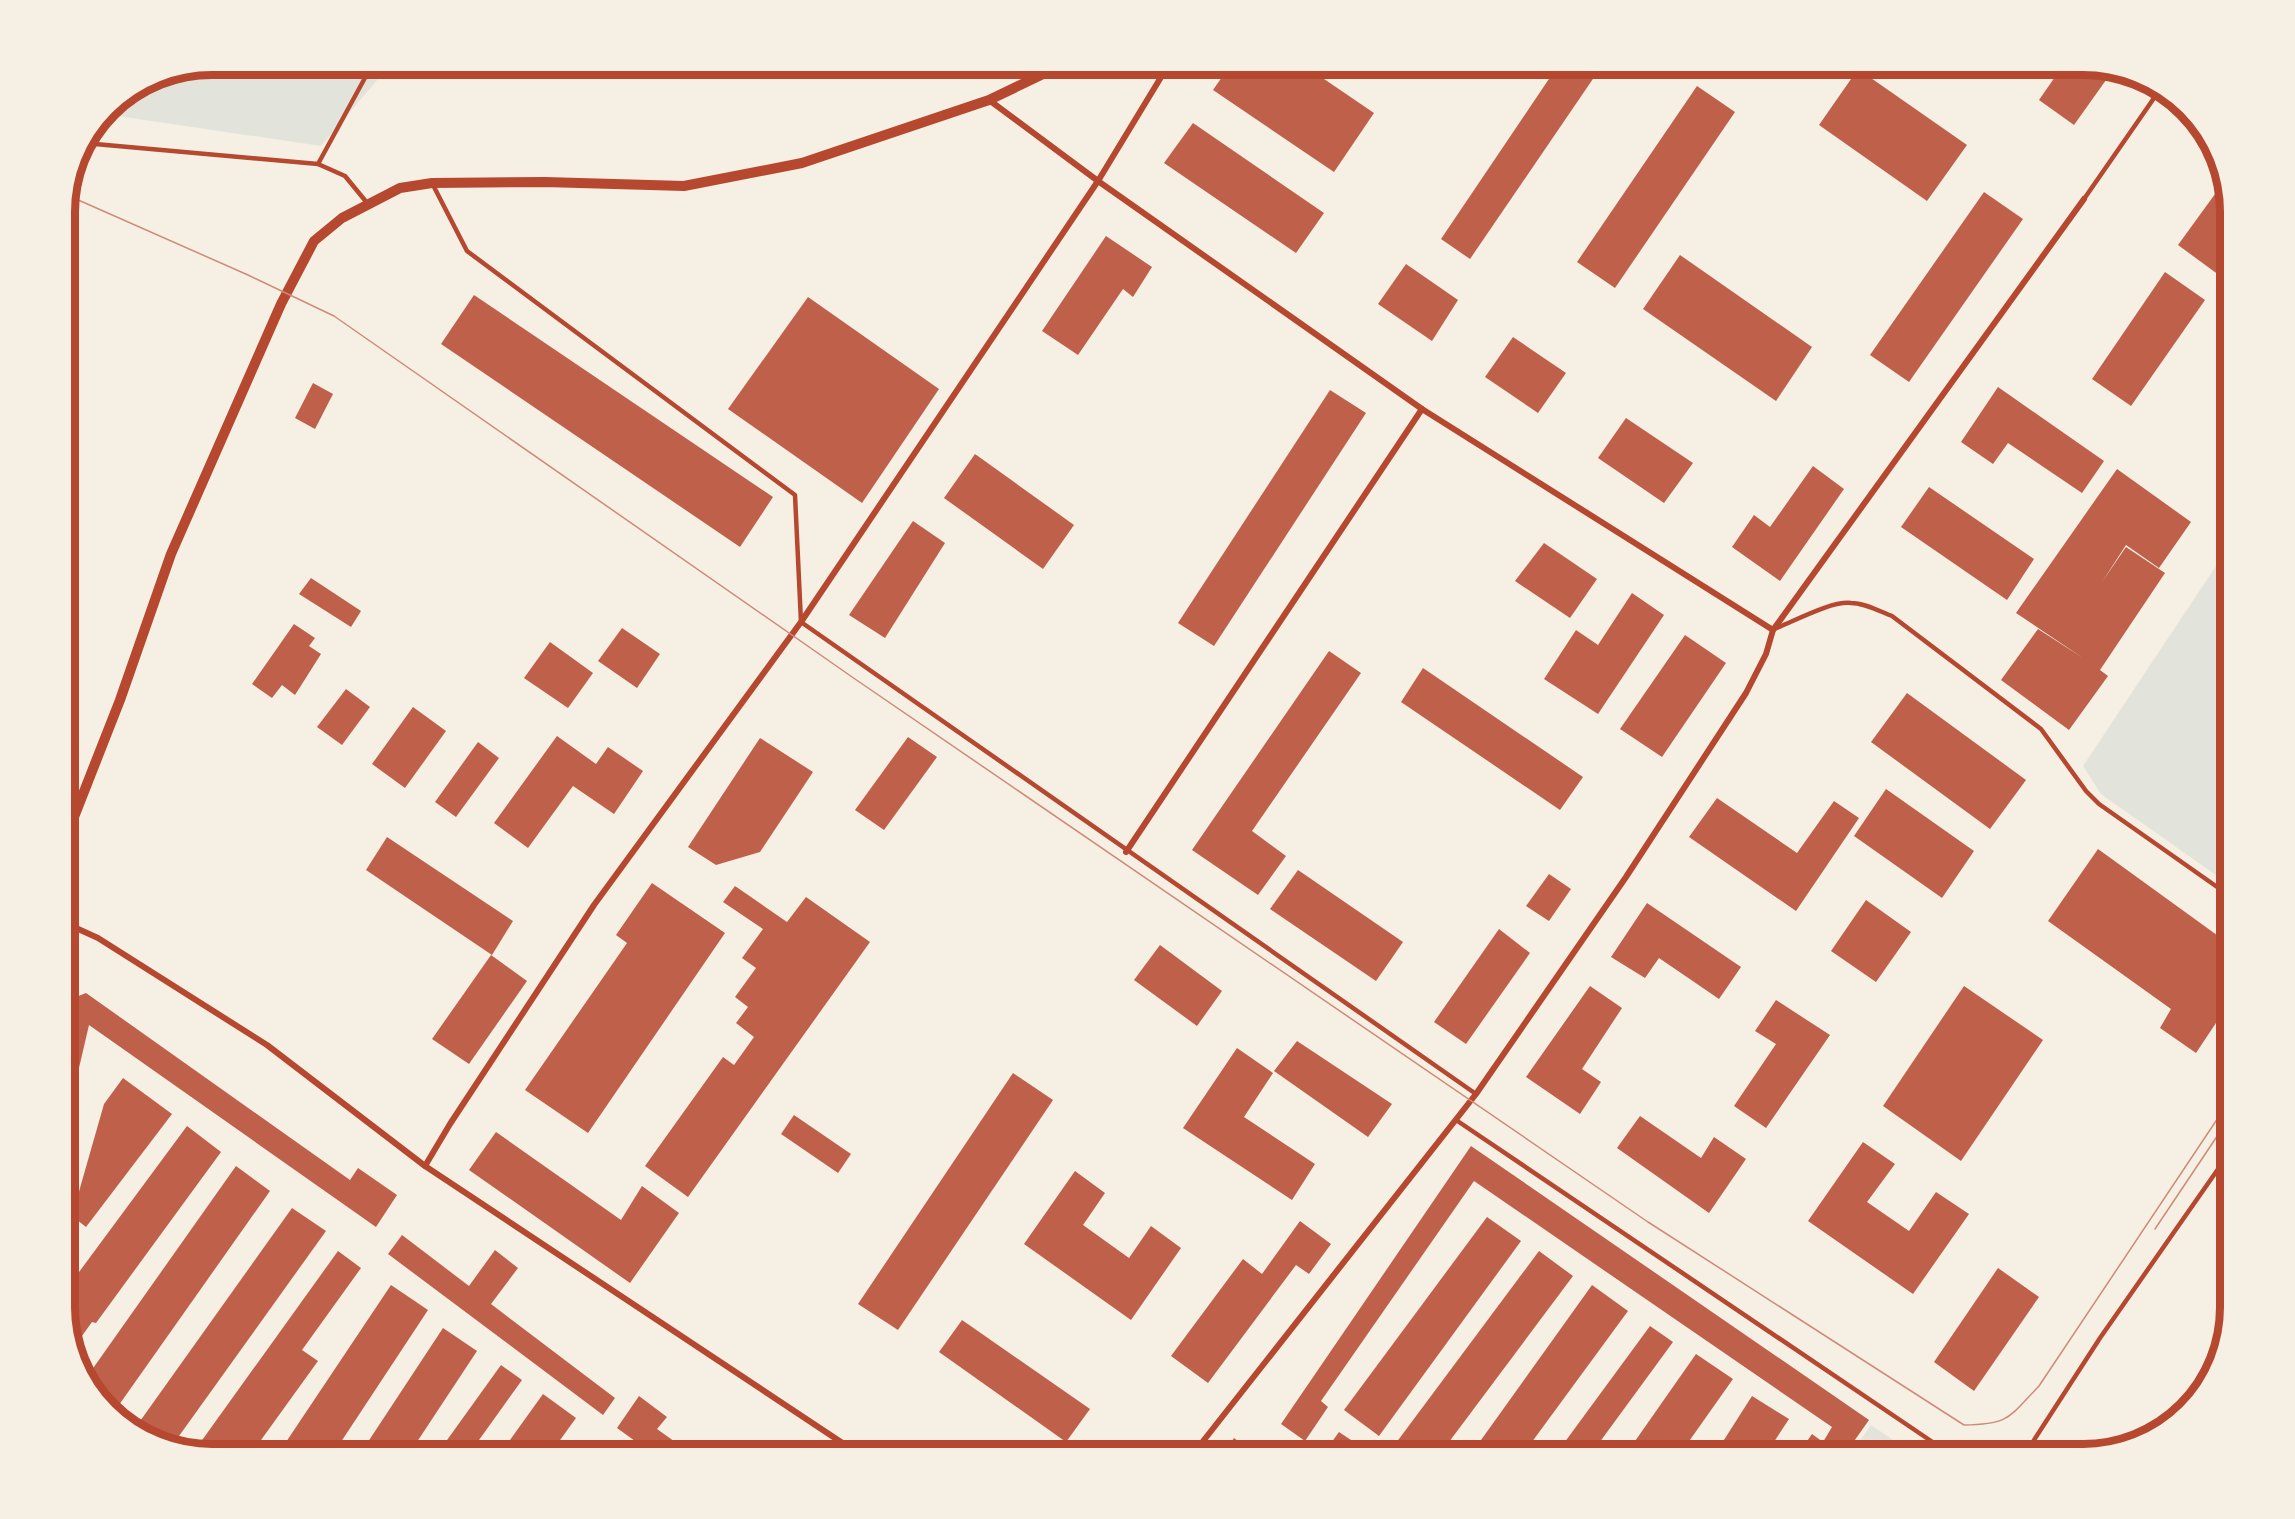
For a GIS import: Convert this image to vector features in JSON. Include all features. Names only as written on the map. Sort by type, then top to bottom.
[{"type":"street","points":[[75,815],[120,700],[171,554],[281,304],[314,241],[342,218],[400,188],[432,183],[545,182],[684,186],[802,163],[989,100],[1041,75]]},
{"type":"street","points":[[425,1166],[450,1124],[594,906],[801,622],[1098,181],[1162,75]]},
{"type":"street","points":[[989,100],[1098,181],[1422,409],[1773,630]]},
{"type":"street","points":[[1202,1444],[1476,1094],[1626,877],[1746,693],[1766,654],[1773,630],[2084,199]]},
{"type":"street","points":[[1126,852],[1422,409]]},
{"type":"street","points":[[75,928],[98,938],[267,1045],[425,1166],[842,1444]]},
{"type":"lane","points":[[318,164],[366,76],[362,75]]},
{"type":"lane","points":[[2084,199],[2156,96]]},
{"type":"lane","points":[[93,144],[318,164],[345,176],[368,204]]},
{"type":"lane","points":[[432,183],[467,251],[795,495],[801,622],[1126,852],[1476,1094]]},
{"type":"lane","points":[[1773,630],[1834,605],[1849,602],[1892,616],[2041,729],[2086,791],[2099,804],[2220,889]]},
{"type":"lane","points":[[1456,1120],[1936,1444]]},
{"type":"lane","points":[[2032,1444],[2100,1338],[2220,1166]]},
{"type":"shaded area","points":[[381,75],[321,146],[115,116],[143,93],[168,82],[194,76]]},
{"type":"shaded area","points":[[2220,560],[2220,878],[2101,794],[2083,766]]},
{"type":"shaded area","points":[[1871,1425],[1899,1444],[1857,1444]]},
{"type":"building","points":[[1223,75],[1318,75],[1374,113],[1334,172],[1213,90]]},
{"type":"building","points":[[1552,75],[1596,75],[1470,259],[1441,239]]},
{"type":"building","points":[[1854,75],[1867,75],[1967,145],[1927,201],[1819,125]]},
{"type":"building","points":[[2056,75],[2108,78],[2074,125],[2039,100]]},
{"type":"building","points":[[1697,86],[1735,112],[1615,288],[1577,262]]},
{"type":"building","points":[[1193,123],[1324,213],[1296,253],[1164,163]]},
{"type":"building","points":[[2218,190],[2220,276],[2178,245]]},
{"type":"building","points":[[1984,192],[2023,219],[1909,382],[1870,355]]},
{"type":"building","points":[[1106,236],[1152,267],[1133,297],[1123,289],[1078,355],[1042,331]]},
{"type":"building","points":[[1680,255],[1812,347],[1776,401],[1643,309]]},
{"type":"building","points":[[1406,264],[1458,300],[1432,341],[1378,304]]},
{"type":"building","points":[[2165,272],[2205,300],[2131,406],[2092,379]]},
{"type":"building","points":[[474,295],[773,497],[740,547],[441,344]]},
{"type":"building","points":[[808,297],[939,389],[862,503],[728,409]]},
{"type":"building","points":[[1513,337],[1566,373],[1538,413],[1485,377]]},
{"type":"building","points":[[313,383],[333,394],[315,429],[295,418]]},
{"type":"building","points":[[1998,387],[2104,461],[2082,493],[2008,443],[1993,464],[1961,442]]},
{"type":"building","points":[[1330,390],[1366,413],[1214,646],[1178,623]]},
{"type":"building","points":[[1626,418],[1693,463],[1664,503],[1598,458]]},
{"type":"building","points":[[975,454],[1074,525],[1043,569],[944,498]]},
{"type":"building","points":[[1813,466],[1844,489],[1780,581],[1732,547],[1754,515],[1770,527]]},
{"type":"building","points":[[2117,469],[2191,522],[2159,568],[2126,545],[2102,582],[2126,547],[2165,573],[2100,670],[2108,676],[2069,730],[2001,680],[2038,629],[2083,658],[2016,613]]},
{"type":"building","points":[[1929,487],[2034,559],[2007,600],[1901,527]]},
{"type":"building","points":[[913,521],[945,543],[885,638],[849,615]]},
{"type":"building","points":[[1544,543],[1597,579],[1570,618],[1515,581]]},
{"type":"building","points":[[311,578],[361,611],[351,627],[299,594]]},
{"type":"building","points":[[1632,593],[1664,615],[1598,714],[1544,679],[1576,630],[1598,645]]},
{"type":"building","points":[[294,624],[315,638],[309,646],[321,654],[295,695],[282,685],[272,698],[252,684]]},
{"type":"building","points":[[622,628],[660,654],[637,688],[598,661]]},
{"type":"building","points":[[1685,635],[1726,663],[1662,757],[1620,729]]},
{"type":"building","points":[[550,642],[593,673],[568,708],[524,678]]},
{"type":"building","points":[[1329,651],[1361,673],[1252,831],[1286,856],[1258,895],[1192,850]]},
{"type":"building","points":[[1423,668],[1583,777],[1560,810],[1401,702]]},
{"type":"building","points":[[346,689],[370,707],[342,745],[317,727]]},
{"type":"building","points":[[1907,693],[2026,780],[1990,829],[1871,742]]},
{"type":"building","points":[[413,707],[446,731],[405,788],[372,764]]},
{"type":"building","points":[[557,736],[596,764],[608,747],[643,771],[614,814],[573,786],[528,848],[494,823]]},
{"type":"building","points":[[908,737],[937,757],[884,830],[855,810]]},
{"type":"building","points":[[760,738],[813,772],[760,852],[716,865],[688,847]]},
{"type":"building","points":[[478,742],[499,758],[456,817],[435,802]]},
{"type":"building","points":[[1886,789],[1974,851],[1942,898],[1854,836]]},
{"type":"building","points":[[1717,798],[1797,853],[1834,801],[1859,818],[1796,911],[1689,837]]},
{"type":"building","points":[[387,837],[513,921],[492,955],[366,870]]},
{"type":"building","points":[[2098,849],[2220,937],[2220,1017],[2196,1053],[2160,1028],[2171,1009],[2048,921]]},
{"type":"building","points":[[1298,870],[1403,942],[1376,981],[1270,909]]},
{"type":"building","points":[[1549,874],[1571,889],[1549,921],[1526,906]]},
{"type":"building","points":[[652,883],[725,933],[588,1133],[525,1090],[627,943],[616,935]]},
{"type":"building","points":[[735,886],[787,922],[806,897],[870,942],[688,1197],[645,1166],[723,1057],[734,1065],[754,1037],[736,1023],[748,1007],[735,997],[756,968],[742,958],[763,929],[723,902]]},
{"type":"building","points":[[1866,900],[1911,932],[1876,982],[1831,951]]},
{"type":"building","points":[[1647,903],[1741,967],[1719,999],[1659,958],[1645,978],[1611,957]]},
{"type":"building","points":[[1499,929],[1530,953],[1466,1044],[1434,1022]]},
{"type":"building","points":[[1160,945],[1222,991],[1197,1026],[1134,980]]},
{"type":"building","points":[[491,955],[527,981],[469,1064],[432,1039]]},
{"type":"building","points":[[1590,986],[1622,1008],[1582,1069],[1601,1082],[1580,1114],[1526,1077]]},
{"type":"building","points":[[1964,986],[2043,1040],[1961,1161],[1883,1106]]},
{"type":"building","points":[[86,993],[350,1180],[358,1168],[397,1195],[376,1227],[89,1025],[75,1085],[75,997]]},
{"type":"building","points":[[1776,1000],[1830,1035],[1766,1128],[1734,1106],[1776,1044],[1755,1031]]},
{"type":"building","points":[[1297,1041],[1392,1104],[1368,1137],[1274,1071]]},
{"type":"building","points":[[1237,1048],[1273,1073],[1244,1117],[1315,1164],[1292,1200],[1183,1128]]},
{"type":"building","points":[[1013,1073],[1053,1100],[898,1330],[858,1304]]},
{"type":"building","points":[[123,1078],[172,1114],[86,1227],[75,1218],[75,1206],[104,1104]]},
{"type":"building","points":[[794,1115],[851,1154],[838,1173],[781,1134]]},
{"type":"building","points":[[1640,1116],[1701,1158],[1714,1137],[1746,1159],[1709,1213],[1617,1148]]},
{"type":"building","points":[[187,1126],[221,1152],[96,1323],[92,1322],[79,1340],[75,1316],[75,1277]]},
{"type":"building","points":[[496,1132],[621,1220],[642,1186],[679,1213],[630,1283],[469,1170]]},
{"type":"building","points":[[1863,1142],[1895,1164],[1867,1202],[1909,1231],[1936,1192],[1969,1214],[1913,1294],[1808,1221]]},
{"type":"building","points":[[1471,1146],[1869,1420],[1852,1444],[1805,1444],[1812,1434],[1823,1442],[1832,1427],[1474,1181],[1321,1401],[1328,1407],[1305,1441],[1281,1424]]},
{"type":"building","points":[[236,1166],[270,1191],[118,1406],[91,1371]]},
{"type":"building","points":[[1075,1171],[1105,1193],[1083,1225],[1129,1258],[1151,1226],[1181,1248],[1131,1320],[1024,1244]]},
{"type":"building","points":[[292,1208],[326,1231],[177,1439],[160,1434],[139,1423]]},
{"type":"building","points":[[1487,1217],[1521,1241],[1379,1436],[1344,1410]]},
{"type":"building","points":[[1300,1221],[1331,1244],[1309,1274],[1296,1265],[1208,1383],[1171,1356],[1243,1259],[1262,1274]]},
{"type":"building","points":[[402,1235],[469,1286],[495,1250],[518,1268],[491,1304],[615,1398],[603,1415],[388,1254]]},
{"type":"building","points":[[338,1251],[361,1268],[302,1350],[318,1361],[258,1444],[200,1443]]},
{"type":"building","points":[[1539,1251],[1573,1276],[1447,1444],[1395,1444]]},
{"type":"building","points":[[1998,1268],[2039,1297],[1974,1391],[1934,1362]]},
{"type":"building","points":[[391,1285],[428,1310],[340,1444],[285,1444]]},
{"type":"building","points":[[1592,1285],[1628,1311],[1530,1444],[1478,1444]]},
{"type":"building","points":[[962,1320],[1090,1409],[1066,1442],[939,1352]]},
{"type":"building","points":[[1650,1326],[1673,1342],[1598,1444],[1563,1444]]},
{"type":"building","points":[[443,1328],[477,1351],[416,1444],[367,1444]]},
{"type":"building","points":[[1696,1354],[1733,1379],[1687,1444],[1633,1444]]},
{"type":"building","points":[[501,1365],[522,1380],[476,1444],[444,1444]]},
{"type":"building","points":[[543,1394],[576,1418],[557,1444],[507,1444]]},
{"type":"building","points":[[639,1396],[667,1417],[657,1429],[678,1444],[639,1444],[617,1428]]},
{"type":"building","points":[[1752,1396],[1789,1419],[1773,1444],[1721,1444]]},
{"type":"building","points":[[1339,1432],[1357,1444],[1330,1444]]},
{"type":"building","points":[[1234,1438],[1242,1444],[1230,1444]]},
{"type":"tram line","points":[[75,199],[248,275],[334,316],[855,679],[1648,1222],[1964,1425],[2000,1421],[2014,1412],[2039,1386],[2220,1115]]},
{"type":"tram line","points":[[2155,1229],[2220,1132]]}]
